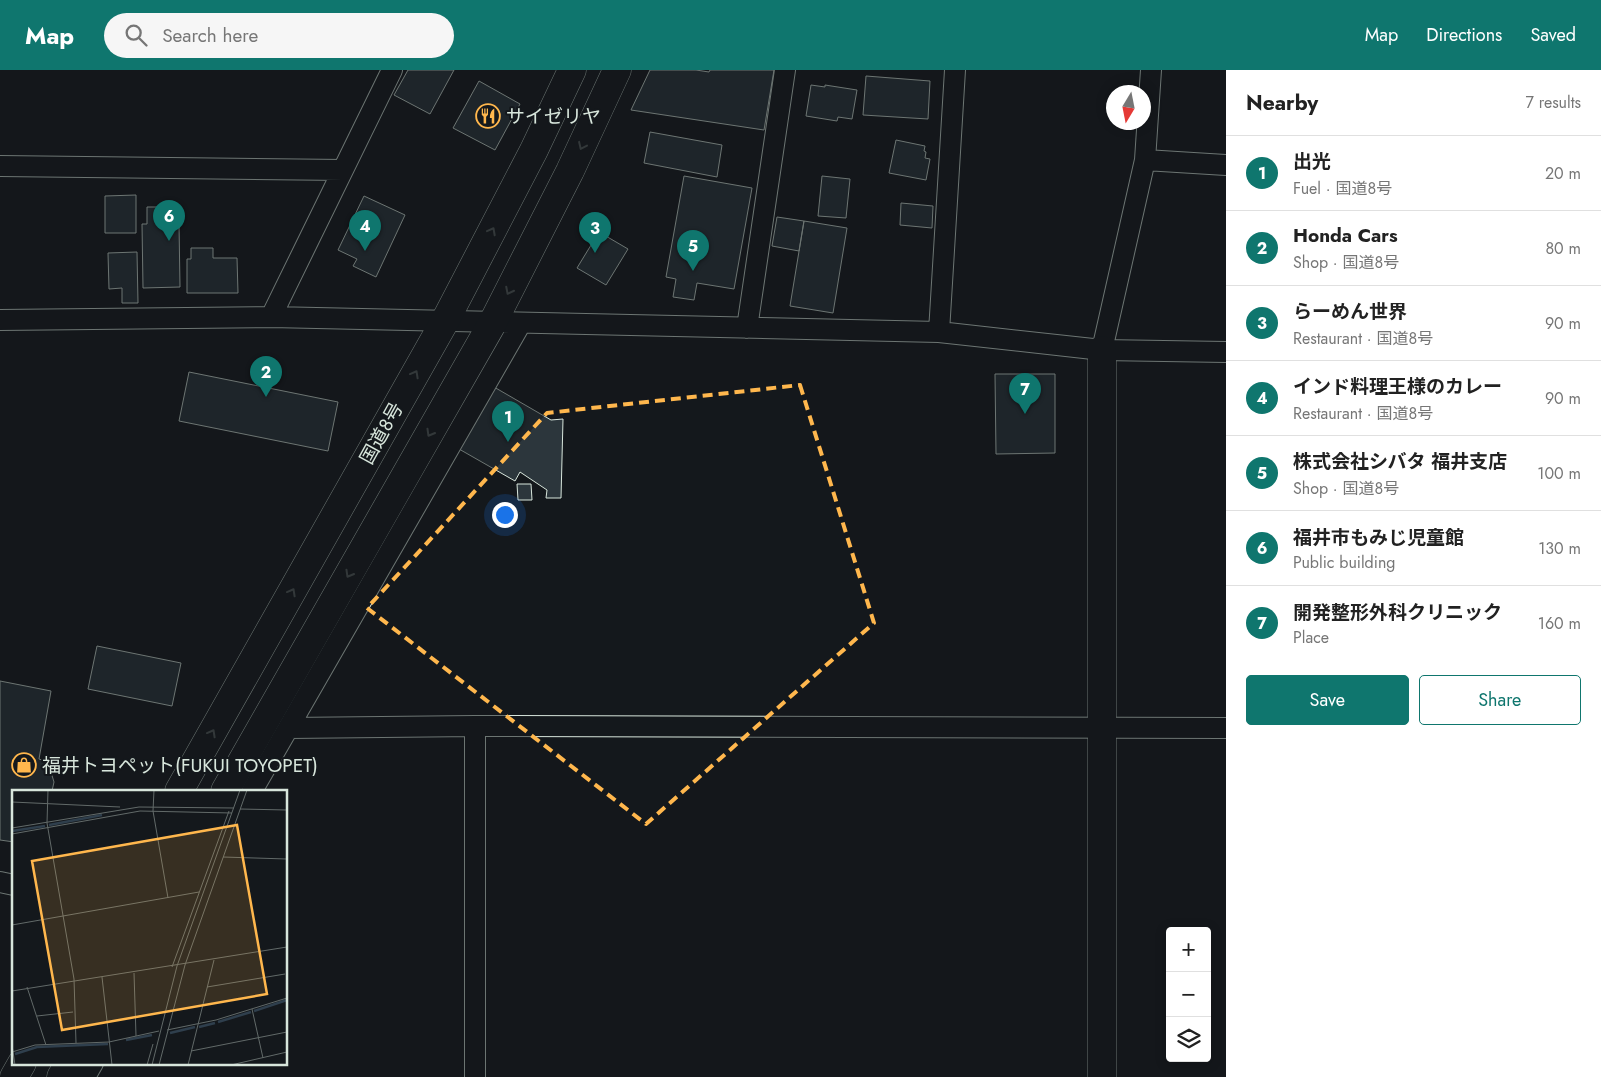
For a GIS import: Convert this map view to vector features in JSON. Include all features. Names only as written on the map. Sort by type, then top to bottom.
[{"type":"main road","name":"国道8号","points":[[180,790],[445,321],[534,150],[572,70]]},
{"type":"main road","points":[[226,790],[494,322],[570,171],[618,70]]},
{"type":"main road","points":[[1102,350],[1102,1077]]},
{"type":"main road","points":[[14,1077],[21,1064]]},
{"type":"main road","points":[[61,1077],[68,1064]]},
{"type":"street","points":[[270,317],[392,70]]},
{"type":"street","points":[[747,328],[785,70]]},
{"type":"street","points":[[939,332],[955,70]]},
{"type":"street","points":[[1102,350],[1144,160],[1151,70]]},
{"type":"street","points":[[1144,160],[1226,165]]},
{"type":"street","points":[[0,166],[343,170]]},
{"type":"street","points":[[0,320],[270,317],[939,332],[1102,350],[1226,352]]},
{"type":"street","points":[[253,790],[521,323]]},
{"type":"street","points":[[289,728],[475,726],[1226,728]]},
{"type":"street","points":[[475,726],[475,1077]]},
{"type":"street","points":[[85,1077],[92,1064]]},
{"type":"highlighted area","points":[[800,385],[874,623],[646,824],[367,608],[547,413]]},
{"type":"building","points":[[408,70],[454,70],[430,114],[394,95]]},
{"type":"building","points":[[650,70],[696,70],[709,72],[710,70],[774,70],[764,130],[631,110]]},
{"type":"building","points":[[866,76],[930,81],[928,119],[863,115]]},
{"type":"building","points":[[479,81],[520,104],[495,150],[453,128]]},
{"type":"building","points":[[811,85],[825,87],[825,85],[857,90],[852,119],[838,117],[837,121],[806,116]]},
{"type":"building","points":[[650,132],[722,145],[717,177],[644,163]]},
{"type":"building","points":[[896,140],[925,146],[925,158],[930,159],[926,180],[889,173]]},
{"type":"building","points":[[684,176],[752,188],[734,289],[697,283],[694,300],[673,297],[676,279],[666,277]]},
{"type":"building","points":[[822,176],[850,179],[846,218],[818,216]]},
{"type":"building","points":[[136,195],[136,233],[105,233],[105,196]]},
{"type":"building","points":[[364,196],[405,215],[376,277],[353,266],[357,259],[338,250]]},
{"type":"building","points":[[901,203],[933,206],[932,228],[900,225]]},
{"type":"building","points":[[147,207],[161,207],[162,224],[179,224],[180,287],[143,288],[142,224],[147,224]]},
{"type":"building","points":[[777,217],[804,221],[799,251],[772,246]]},
{"type":"building","points":[[804,221],[847,228],[833,313],[790,306]]},
{"type":"building","points":[[599,232],[628,249],[606,285],[577,268]]},
{"type":"building","points":[[191,248],[213,248],[213,258],[237,258],[238,293],[187,293],[187,259],[191,259]]},
{"type":"building","points":[[137,252],[138,303],[122,303],[122,288],[109,289],[108,253]]},
{"type":"building","points":[[189,372],[338,402],[328,451],[179,421]]},
{"type":"building","points":[[995,374],[1055,374],[1055,453],[996,454]]},
{"type":"building","points":[[494,387],[551,420],[563,419],[561,498],[546,498],[547,490],[520,472],[515,481],[459,449]]},
{"type":"building","points":[[517,484],[531,484],[532,500],[518,500]]},
{"type":"building","points":[[97,646],[181,663],[172,706],[88,689]]},
{"type":"building","name":"福井トヨペット(FUKUI TOYOPET)","points":[[0,681],[51,691],[39,759],[45,761],[54,782],[52,790],[12,790],[12,842],[0,840]]},
{"type":"place","name":"サイゼリヤ","points":[[488,116]]},
{"type":"place","name":"福井市もみじ児童館","points":[[169,241]]},
{"type":"place","name":"インド料理王様のカレー","points":[[365,251]]},
{"type":"place","name":"らーめん世界","points":[[595,253]]},
{"type":"place","name":"株式会社シバタ 福井支店","points":[[693,271]]},
{"type":"place","name":"Honda Cars","points":[[266,397]]},
{"type":"place","name":"開発整形外科クリニック","points":[[1025,414]]},
{"type":"place","name":"出光","points":[[508,442]]},
{"type":"place","name":"福井トヨペット(FUKUI TOYOPET)","points":[[24,765]]}]
